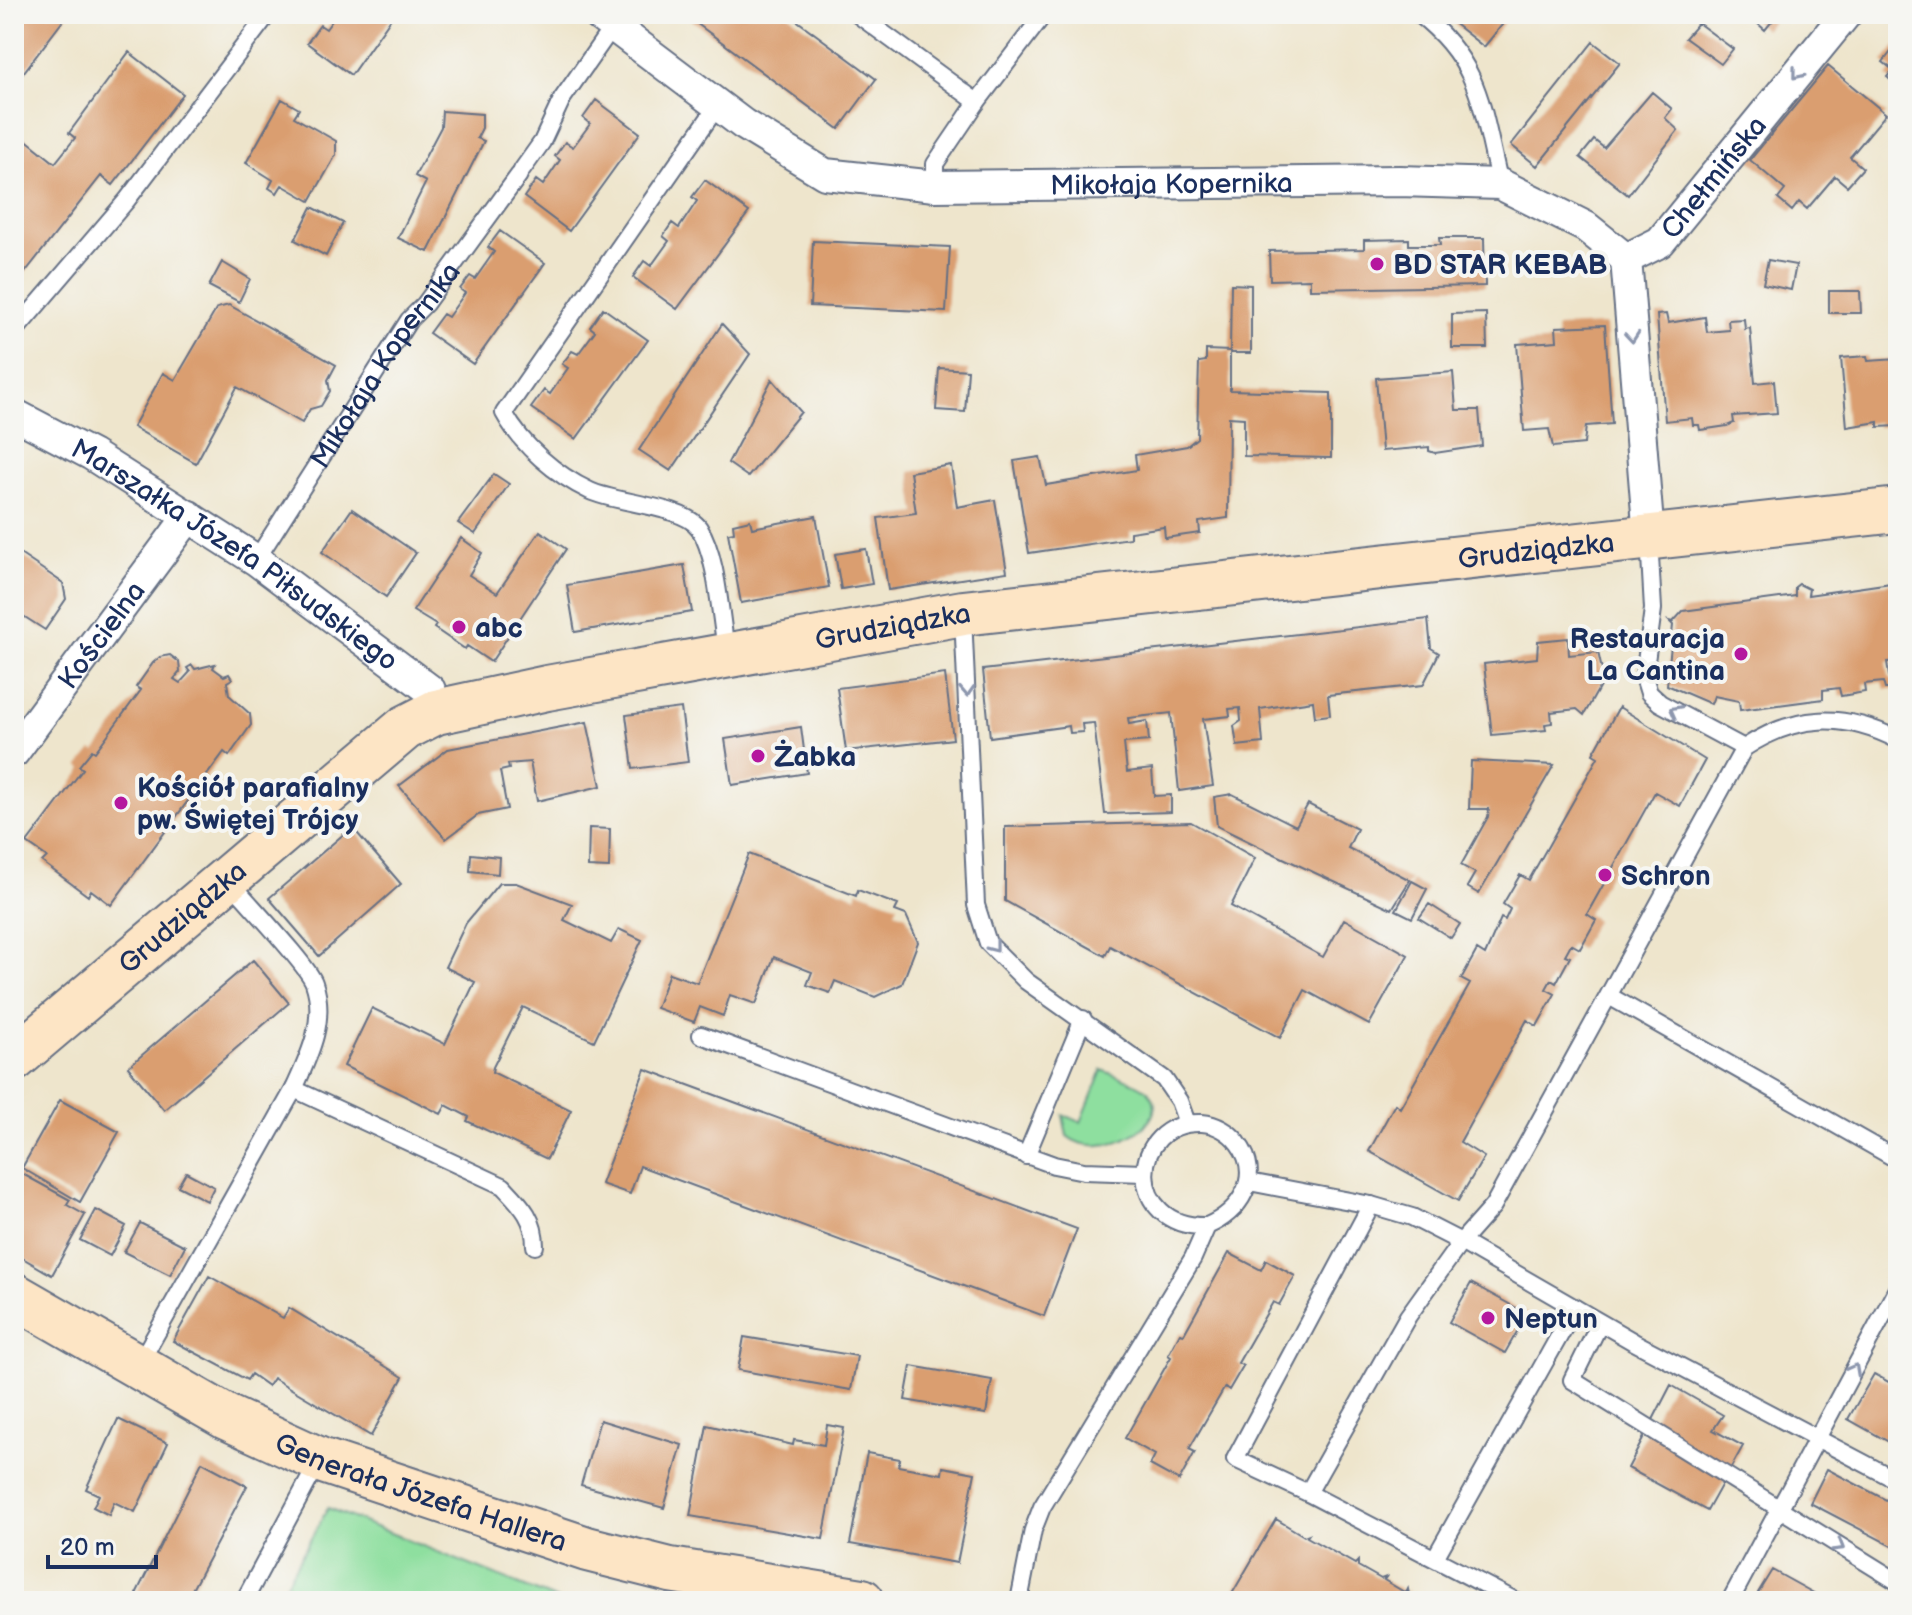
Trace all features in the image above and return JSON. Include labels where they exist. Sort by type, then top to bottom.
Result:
[{"type":"street","name":"Chełmińska","points":[[1626,259],[1660,242],[1846,14]]},
{"type":"street","name":"Mikołaja Kopernika","points":[[605,20],[718,105],[825,174],[935,186],[1385,181],[1500,184],[1586,227],[1626,259]]},
{"type":"street","points":[[1626,259],[1649,537]]},
{"type":"street","name":"Marszałka Józefa Piłsudskiego","points":[[14,414],[92,455],[256,560],[430,690],[436,712]]},
{"type":"street","name":"Grudziądzka","points":[[14,1059],[405,728],[436,712],[547,688],[963,613],[1898,510]]},
{"type":"street","name":"Kościelna","points":[[14,752],[189,516]]},
{"type":"street","name":"Generała Józefa Hallera","points":[[14,1295],[226,1417],[320,1460],[587,1549],[670,1570],[862,1601]]},
{"type":"lane","points":[[14,332],[127,200],[268,14]]},
{"type":"lane","points":[[857,14],[977,102]]},
{"type":"lane","points":[[935,186],[935,164],[977,102],[1044,14]]},
{"type":"lane","points":[[1419,14],[1442,32],[1467,64],[1477,88],[1500,184]]},
{"type":"lane","name":"Mikołaja Kopernika","points":[[256,560],[409,320],[425,304],[542,142],[605,20]]},
{"type":"lane","points":[[718,105],[504,413],[513,429],[539,457],[590,492],[681,516],[698,526],[708,549],[727,656]]},
{"type":"lane","points":[[1649,537],[1653,609],[1644,677],[1649,693],[1744,748]]},
{"type":"lane","points":[[963,613],[976,905],[988,943],[1026,981],[1164,1079],[1179,1101],[1187,1123]]},
{"type":"lane","points":[[1308,1493],[1408,1316],[1461,1242],[1493,1206],[1744,748],[1774,729],[1819,722],[1864,725],[1898,740]]},
{"type":"lane","points":[[137,1367],[294,1089],[314,1047],[319,1011],[314,981],[227,879]]},
{"type":"lane","points":[[1609,996],[1898,1160]]},
{"type":"lane","points":[[1026,1156],[1083,1019]]},
{"type":"lane","points":[[701,1035],[1026,1156],[1084,1171],[1144,1173]]},
{"type":"lane","points":[[294,1089],[503,1186],[527,1212],[535,1228],[535,1246]]},
{"type":"lane","points":[[1187,1123],[1207,1123],[1232,1138],[1247,1162],[1249,1182],[1241,1202],[1227,1218],[1207,1226],[1188,1227],[1170,1220],[1156,1208],[1147,1191],[1144,1173],[1148,1156],[1157,1141],[1170,1129],[1187,1123]]},
{"type":"lane","points":[[1249,1182],[1371,1205],[1412,1217],[1600,1323],[1898,1481]]},
{"type":"lane","points":[[1371,1205],[1235,1459],[1308,1493],[1516,1601]]},
{"type":"lane","points":[[1019,1601],[1033,1530],[1042,1507],[1193,1258],[1207,1226]]},
{"type":"lane","points":[[1730,1601],[1898,1287]]},
{"type":"lane","points":[[1435,1558],[1575,1308]]},
{"type":"lane","points":[[1600,1323],[1572,1380],[1898,1582]]},
{"type":"lane","points":[[244,1601],[320,1460]]},
{"type":"green space","points":[[1102,1070],[1148,1091],[1154,1103],[1153,1115],[1131,1136],[1098,1145],[1081,1143],[1067,1136],[1063,1115],[1081,1122]]},
{"type":"green space","points":[[328,1508],[560,1601],[276,1601]]},
{"type":"building","points":[[14,14],[68,14],[14,85]]},
{"type":"building","points":[[337,14],[394,14],[351,75],[307,43],[320,25],[326,29]]},
{"type":"building","points":[[684,14],[788,14],[876,79],[839,129]]},
{"type":"building","points":[[1442,14],[1511,14],[1484,47]]},
{"type":"building","points":[[1747,14],[1778,14],[1765,30]]},
{"type":"building","points":[[1698,23],[1733,49],[1721,64],[1685,38]]},
{"type":"building","points":[[1593,42],[1620,63],[1537,166],[1511,145]]},
{"type":"building","points":[[1898,43],[1898,87],[1887,77],[1893,70],[1883,62]]},
{"type":"building","points":[[129,52],[183,94],[113,185],[101,176],[16,284],[14,130],[55,163],[75,138],[69,133]]},
{"type":"building","points":[[1828,66],[1886,114],[1850,157],[1863,168],[1847,186],[1835,176],[1807,209],[1799,202],[1792,211],[1778,199],[1785,190],[1750,160]]},
{"type":"building","points":[[1652,92],[1672,109],[1665,118],[1678,130],[1628,195],[1580,157],[1594,140],[1604,148]]},
{"type":"building","points":[[282,99],[299,109],[294,117],[336,141],[336,155],[310,201],[282,185],[277,193],[269,188],[273,180],[246,163]]},
{"type":"building","points":[[596,100],[640,133],[569,231],[524,197],[536,180],[543,185],[560,160],[555,156],[565,142],[573,147],[590,124],[583,118]]},
{"type":"building","points":[[442,111],[482,114],[482,128],[477,138],[484,141],[428,252],[398,238],[426,182],[415,176],[441,127]]},
{"type":"building","points":[[705,180],[749,212],[677,309],[633,277],[644,261],[651,266],[669,241],[663,236],[672,223],[679,228],[697,201],[692,197]]},
{"type":"building","points":[[312,207],[343,223],[326,256],[295,240]]},
{"type":"building","points":[[500,231],[545,263],[473,364],[429,333],[443,314],[448,317],[465,293],[460,289],[470,276],[475,279],[494,252],[488,247]]},
{"type":"building","points":[[1439,238],[1484,238],[1485,286],[1310,289],[1310,279],[1270,280],[1269,251],[1364,249],[1364,240],[1409,239],[1409,245],[1440,245]]},
{"type":"building","points":[[813,241],[950,247],[946,312],[810,306]]},
{"type":"building","points":[[1768,260],[1796,265],[1791,290],[1763,284]]},
{"type":"building","points":[[222,262],[250,279],[239,302],[209,286]]},
{"type":"building","points":[[1231,284],[1251,285],[1251,353],[1230,353]]},
{"type":"building","points":[[1829,291],[1860,291],[1861,313],[1829,313]]},
{"type":"building","points":[[229,305],[336,365],[328,380],[330,391],[321,406],[310,409],[302,423],[237,387],[196,463],[133,427],[163,373],[175,380],[217,308]]},
{"type":"building","points":[[603,308],[648,340],[576,439],[531,408],[544,390],[550,394],[568,368],[562,364],[572,351],[578,354],[595,331],[590,327]]},
{"type":"building","points":[[1486,313],[1487,348],[1452,348],[1452,314]]},
{"type":"building","points":[[1666,314],[1668,323],[1705,317],[1707,332],[1729,330],[1728,320],[1744,319],[1745,329],[1750,328],[1755,383],[1774,381],[1777,413],[1733,416],[1734,423],[1727,426],[1700,430],[1699,425],[1693,425],[1692,418],[1665,421],[1657,315]]},
{"type":"building","points":[[722,324],[750,354],[671,471],[639,450]]},
{"type":"building","points":[[1605,325],[1612,424],[1586,426],[1584,444],[1553,447],[1549,429],[1524,431],[1517,344],[1557,341],[1556,327]]},
{"type":"building","points":[[1206,350],[1230,351],[1230,390],[1331,393],[1331,458],[1244,456],[1244,418],[1229,417],[1228,518],[1199,522],[1200,533],[1165,538],[1164,527],[1130,532],[1130,538],[1029,553],[1014,461],[1040,457],[1046,485],[1137,470],[1135,455],[1187,446],[1197,438],[1199,362],[1206,361]]},
{"type":"building","points":[[1867,356],[1868,361],[1898,359],[1898,426],[1878,427],[1878,422],[1847,427],[1841,358]]},
{"type":"building","points":[[939,368],[968,370],[965,412],[936,410]]},
{"type":"building","points":[[1453,372],[1456,410],[1479,410],[1482,446],[1435,453],[1429,451],[1429,447],[1382,451],[1376,378]]},
{"type":"building","points":[[772,379],[801,412],[748,477],[728,463]]},
{"type":"building","points":[[951,465],[957,507],[995,500],[1007,572],[888,590],[878,518],[916,513],[910,472]]},
{"type":"building","points":[[494,474],[509,484],[475,534],[458,523]]},
{"type":"building","points":[[352,509],[416,553],[386,597],[322,552]]},
{"type":"building","points":[[816,516],[829,587],[741,603],[728,533],[734,532],[733,524],[750,520],[752,528]]},
{"type":"building","points":[[540,531],[566,549],[491,662],[467,646],[465,649],[413,611],[461,538],[482,553],[469,575],[497,593]]},
{"type":"building","points":[[866,549],[872,584],[841,589],[835,554]]},
{"type":"building","points":[[14,550],[63,583],[66,599],[45,630],[14,610]]},
{"type":"building","points":[[684,565],[692,612],[575,632],[567,585]]},
{"type":"building","points":[[1898,582],[1898,661],[1887,662],[1889,676],[1896,683],[1894,689],[1885,689],[1883,682],[1864,684],[1865,692],[1841,696],[1839,688],[1823,690],[1823,699],[1740,710],[1739,701],[1714,696],[1711,704],[1667,685],[1673,625],[1669,621],[1673,622],[1683,611],[1795,596],[1795,587],[1799,584],[1809,589],[1808,595]]},
{"type":"building","points":[[1428,619],[1431,648],[1439,653],[1423,685],[1328,695],[1330,715],[1315,717],[1313,701],[1260,709],[1263,743],[1237,746],[1234,726],[1241,721],[1240,708],[1229,709],[1230,716],[1203,719],[1213,786],[1179,791],[1171,713],[1128,718],[1129,724],[1147,721],[1149,741],[1124,743],[1127,772],[1152,769],[1154,796],[1171,795],[1171,812],[1105,814],[1094,723],[1082,724],[1083,732],[1070,733],[1069,726],[990,737],[983,670]]},
{"type":"building","points":[[1568,638],[1569,655],[1598,652],[1604,679],[1584,715],[1577,709],[1551,712],[1552,723],[1545,724],[1546,730],[1492,735],[1484,664],[1537,658],[1538,641]]},
{"type":"building","name":"Kościół parafialny pw. Świętej Trójcy","points":[[170,655],[179,662],[180,672],[174,679],[180,683],[190,672],[187,668],[192,665],[195,669],[215,664],[213,668],[224,676],[229,674],[232,679],[227,682],[229,695],[250,714],[251,725],[229,756],[224,752],[111,905],[91,890],[88,896],[42,862],[47,857],[27,843],[83,769],[79,766],[92,750],[95,752],[141,690],[136,687],[153,663],[160,657]]},
{"type":"building","points":[[945,674],[953,739],[846,751],[837,688]]},
{"type":"building","points":[[1619,707],[1705,760],[1680,806],[1655,792],[1587,914],[1596,920],[1580,949],[1571,944],[1565,955],[1570,957],[1556,983],[1551,980],[1546,989],[1555,994],[1537,1026],[1527,1020],[1460,1142],[1484,1157],[1458,1201],[1369,1151],[1395,1104],[1400,1108],[1470,984],[1461,979],[1477,950],[1485,955],[1501,918],[1505,920],[1510,909],[1503,904],[1520,875],[1529,880],[1598,757],[1593,754]]},
{"type":"building","points":[[681,708],[688,762],[633,769],[626,715]]},
{"type":"building","points":[[587,722],[601,786],[537,801],[530,762],[508,764],[509,769],[500,771],[507,809],[478,815],[446,839],[399,786],[448,749]]},
{"type":"building","points":[[801,727],[807,773],[732,785],[725,739]]},
{"type":"building","points":[[1471,761],[1554,765],[1479,894],[1467,887],[1475,873],[1461,865],[1488,817],[1489,809],[1469,809]]},
{"type":"building","points":[[1232,794],[1296,826],[1308,804],[1357,829],[1348,848],[1410,880],[1392,909],[1264,849],[1217,826],[1214,797]]},
{"type":"building","points":[[1191,822],[1255,858],[1231,906],[1323,957],[1344,919],[1408,955],[1369,1025],[1305,990],[1280,1038],[1110,946],[1105,956],[1005,901],[1005,827]]},
{"type":"building","points":[[352,827],[401,884],[319,956],[269,898]]},
{"type":"building","points":[[589,828],[610,829],[609,868],[588,867]]},
{"type":"building","points":[[471,854],[499,857],[498,874],[470,871]]},
{"type":"building","points":[[749,854],[856,896],[858,890],[898,905],[895,911],[906,915],[918,942],[902,984],[875,997],[835,981],[830,993],[807,985],[812,972],[774,957],[756,1004],[730,995],[723,1016],[700,1007],[694,1022],[656,1008],[669,973],[697,983]]},
{"type":"building","points":[[1412,881],[1427,889],[1412,918],[1396,910]]},
{"type":"building","points":[[499,883],[516,883],[572,904],[564,920],[611,943],[619,929],[642,940],[594,1041],[523,1007],[493,1067],[492,1072],[571,1110],[547,1159],[467,1121],[469,1117],[446,1105],[441,1114],[344,1066],[372,1008],[445,1044],[475,982],[445,967],[466,923]]},
{"type":"building","points":[[1429,904],[1460,924],[1451,938],[1419,918]]},
{"type":"building","points":[[253,960],[289,1003],[164,1110],[128,1067]]},
{"type":"building","points":[[645,1069],[1077,1229],[1044,1316],[640,1166],[630,1194],[601,1184]]},
{"type":"building","points":[[60,1100],[119,1132],[80,1202],[22,1168]]},
{"type":"building","points":[[19,1172],[70,1200],[67,1205],[85,1215],[52,1275],[14,1253],[14,1182]]},
{"type":"building","points":[[186,1172],[214,1187],[207,1201],[178,1186]]},
{"type":"building","points":[[96,1210],[126,1226],[110,1256],[80,1240]]},
{"type":"building","points":[[140,1223],[185,1246],[170,1275],[124,1252]]},
{"type":"building","points":[[1229,1253],[1261,1270],[1266,1260],[1295,1276],[1279,1305],[1273,1302],[1238,1363],[1243,1366],[1229,1390],[1225,1387],[1189,1449],[1195,1452],[1179,1481],[1150,1465],[1155,1455],[1125,1438],[1171,1357],[1168,1355],[1180,1333],[1184,1334]]},
{"type":"building","points":[[209,1276],[283,1318],[289,1308],[403,1377],[371,1436],[273,1378],[268,1386],[251,1374],[247,1380],[173,1341]]},
{"type":"building","name":"Neptun","points":[[1471,1283],[1527,1314],[1505,1353],[1449,1322]]},
{"type":"building","points":[[744,1337],[857,1356],[851,1390],[738,1370]]},
{"type":"building","points":[[911,1366],[992,1380],[986,1414],[905,1400]]},
{"type":"building","points":[[1874,1374],[1898,1387],[1898,1447],[1848,1419]]},
{"type":"building","points":[[1671,1385],[1723,1415],[1713,1430],[1743,1446],[1707,1511],[1628,1468]]},
{"type":"building","points":[[118,1419],[168,1443],[135,1512],[114,1502],[109,1515],[93,1507],[99,1495],[86,1489]]},
{"type":"building","points":[[600,1420],[682,1445],[664,1508],[581,1485]]},
{"type":"building","points":[[707,1425],[793,1445],[794,1440],[824,1445],[827,1425],[844,1428],[823,1539],[690,1516]]},
{"type":"building","points":[[867,1453],[900,1459],[898,1466],[942,1474],[943,1467],[975,1473],[957,1563],[850,1544]]},
{"type":"building","points":[[202,1462],[247,1486],[186,1601],[149,1601],[136,1594]]},
{"type":"building","points":[[1827,1469],[1898,1506],[1896,1548],[1810,1503]]},
{"type":"building","points":[[1276,1519],[1304,1536],[1309,1534],[1307,1537],[1355,1564],[1358,1561],[1358,1566],[1381,1579],[1386,1577],[1384,1580],[1406,1593],[1408,1589],[1409,1594],[1422,1601],[1229,1599]]},
{"type":"building","points":[[1772,1570],[1828,1601],[1753,1601]]},
{"type":"place","name":"BD STAR KEBAB","points":[[1377,264]]},
{"type":"place","name":"abc","points":[[459,627]]},
{"type":"place","name":"Restauracja La Cantina","points":[[1741,654]]},
{"type":"place","name":"Żabka","points":[[758,756]]},
{"type":"place","name":"Kościół parafialny pw. Świętej Trójcy","points":[[121,803]]},
{"type":"place","name":"Schron","points":[[1605,875]]},
{"type":"place","name":"Neptun","points":[[1488,1318]]}]
